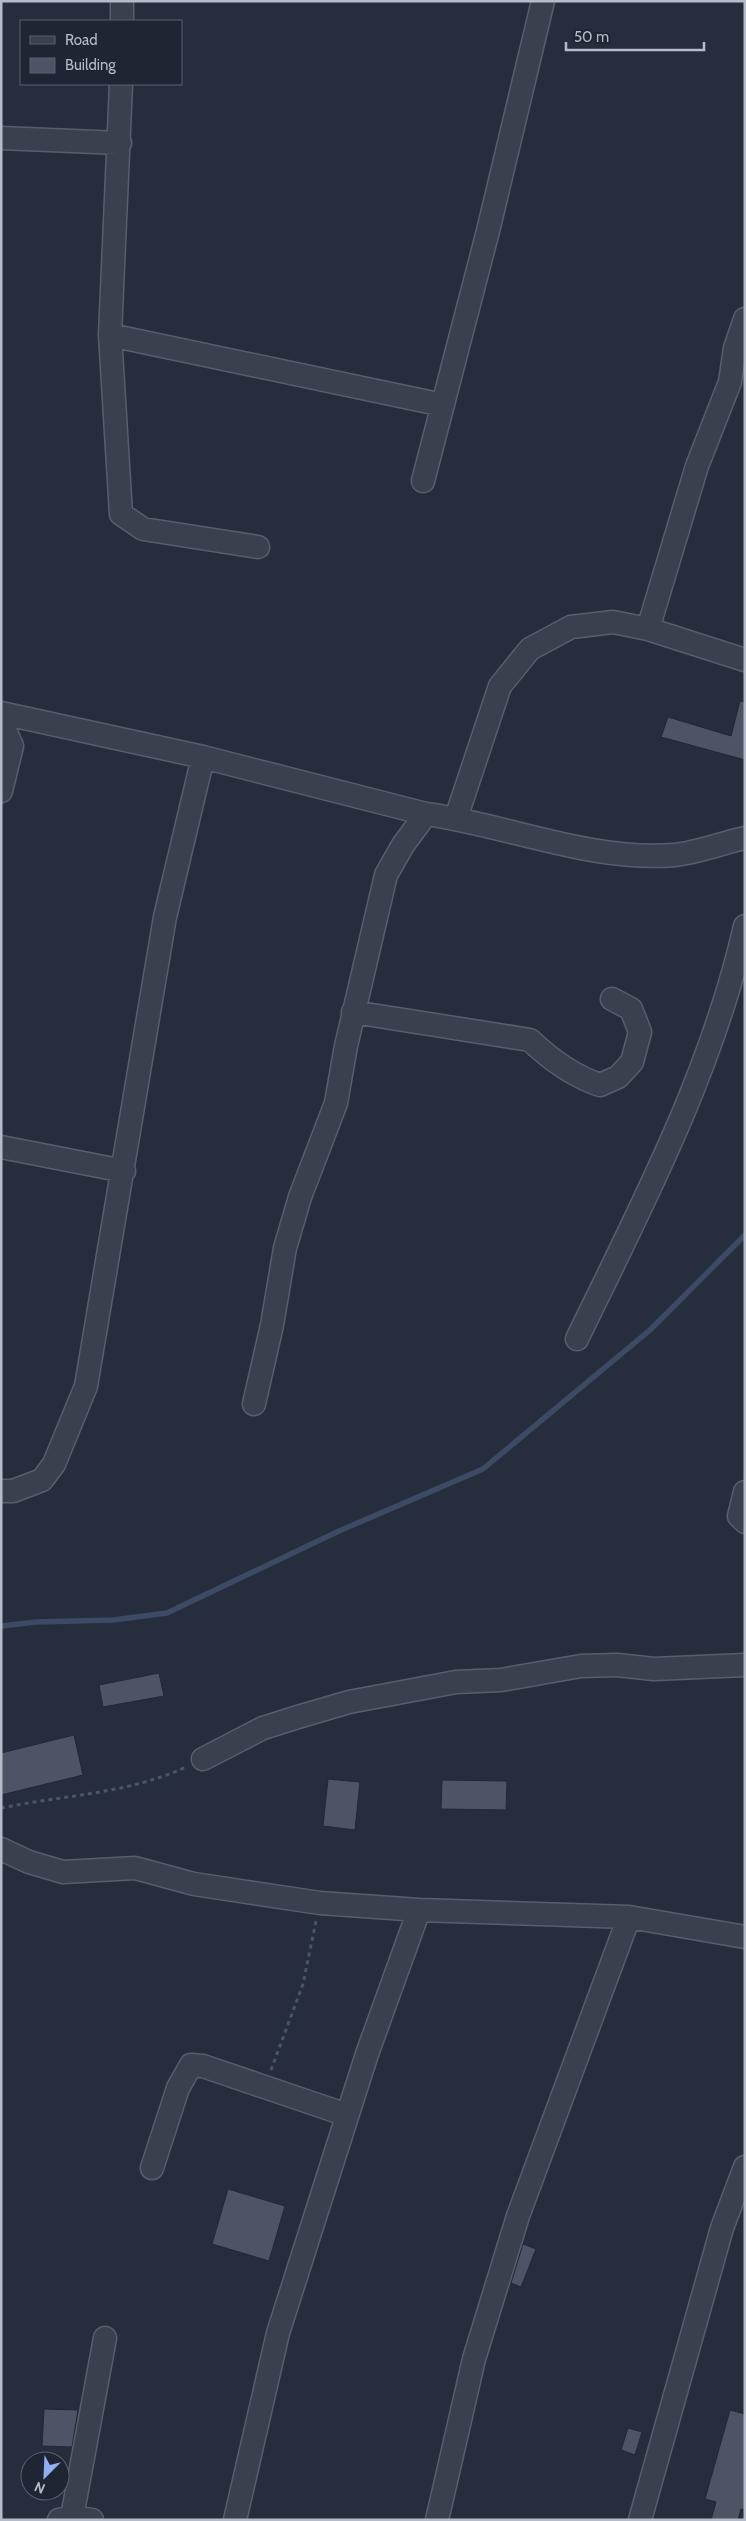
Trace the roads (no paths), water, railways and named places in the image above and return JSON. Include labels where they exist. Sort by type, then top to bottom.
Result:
[{"type":"street","points":[[122,1],[122,20]]},
{"type":"street","points":[[423,481],[543,1]]},
{"type":"street","points":[[121,85],[120,143],[110,336],[121,514],[143,530],[258,546]]},
{"type":"street","points":[[1,138],[120,143]]},
{"type":"street","points":[[648,629],[676,542],[697,466],[730,382],[736,348],[745,319]]},
{"type":"street","points":[[110,336],[443,406]]},
{"type":"street","points":[[456,818],[500,686],[530,649],[571,627],[613,622],[648,629],[745,660]]},
{"type":"street","points":[[1,713],[203,757],[426,814],[456,818],[612,854],[675,855],[745,838]]},
{"type":"street","points":[[1,721],[12,746]]},
{"type":"street","points":[[1,791],[12,746],[38,722]]},
{"type":"street","points":[[1,1491],[13,1491],[42,1480],[54,1464],[86,1386],[124,1171],[165,916],[203,757]]},
{"type":"street","points":[[254,1404],[272,1325],[285,1248],[300,1197],[336,1103],[353,1012],[386,875],[403,845],[426,814]]},
{"type":"street","points":[[577,1339],[654,1180],[709,1051],[745,926]]},
{"type":"street","points":[[353,1012],[530,1040],[543,1053],[578,1078],[600,1085],[618,1077],[632,1062],[640,1032],[631,1009],[612,999]]},
{"type":"street","points":[[1,1147],[124,1171]]},
{"type":"street","points":[[745,1492],[739,1516],[745,1522]]},
{"type":"street","points":[[203,1759],[263,1728],[298,1717],[349,1702],[456,1682],[501,1680],[581,1666],[617,1665],[654,1669],[745,1665]]},
{"type":"street","points":[[1,1849],[29,1862],[63,1872],[135,1868],[194,1884],[320,1903],[419,1910],[629,1917],[745,1937]]},
{"type":"street","points":[[234,2520],[278,2333],[347,2115],[419,1910]]},
{"type":"street","points":[[437,2520],[474,2359],[518,2216],[629,1917]]},
{"type":"street","points":[[152,2168],[178,2088],[191,2065],[203,2066],[347,2115]]},
{"type":"street","points":[[640,2520],[722,2228],[745,2167]]},
{"type":"street","points":[[74,2519],[105,2338]]},
{"type":"waterway","points":[[1,1626],[36,1622],[113,1620],[167,1613],[339,1531],[483,1469],[650,1330],[745,1235]]}]
